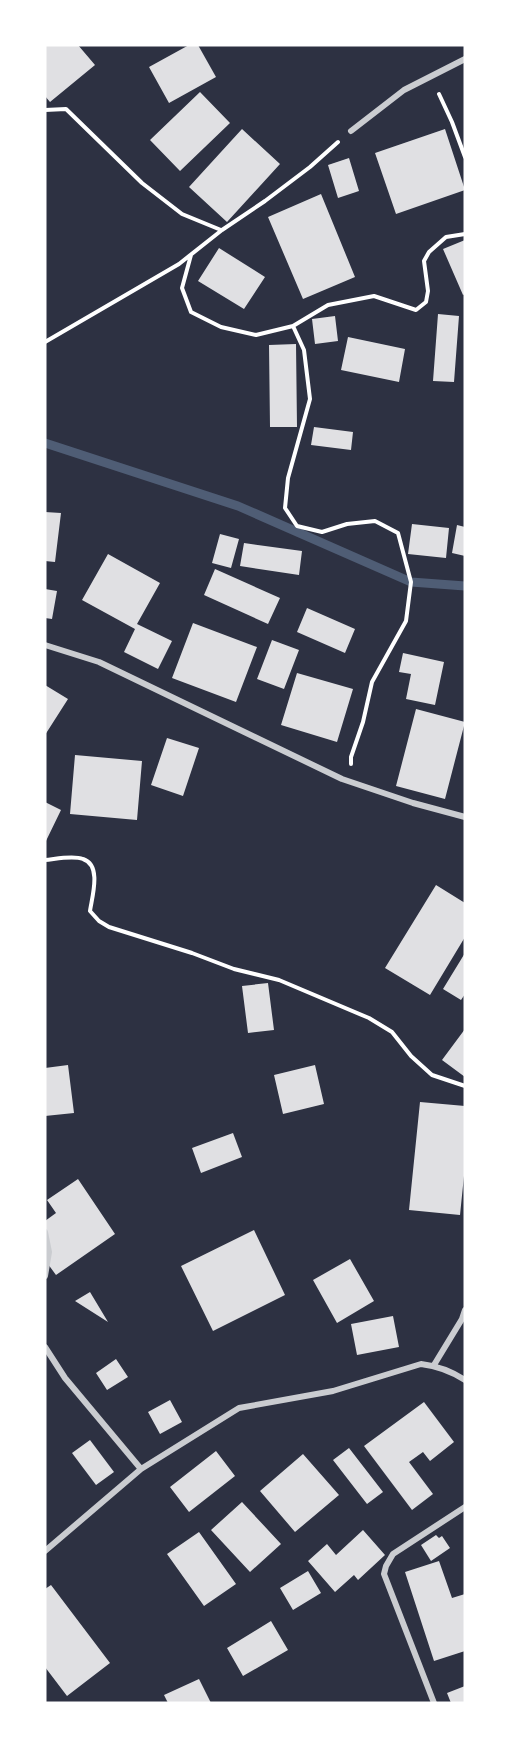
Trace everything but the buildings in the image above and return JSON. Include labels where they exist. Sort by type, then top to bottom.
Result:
[{"type":"street","points":[[351,131],[404,90],[465,60]]},
{"type":"street","points":[[45,645],[99,662],[351,782],[413,803],[465,817]]},
{"type":"street","points":[[45,1232],[49,1252],[45,1276]]},
{"type":"street","points":[[434,1365],[462,1319],[465,1310]]},
{"type":"street","points":[[45,1347],[65,1378],[141,1469]]},
{"type":"street","points":[[45,1551],[141,1469],[239,1408],[333,1391],[421,1364],[434,1365],[453,1372],[465,1380]]},
{"type":"street","points":[[434,1703],[384,1574],[393,1554],[465,1507]]},
{"type":"path","points":[[430,77],[452,122],[465,157]]},
{"type":"path","points":[[45,110],[66,108],[142,183],[182,214],[222,230]]},
{"type":"path","points":[[45,342],[179,264],[310,167],[351,131]]},
{"type":"path","points":[[191,255],[182,288],[191,312],[221,327],[256,335],[293,326],[328,305],[374,296],[416,310],[426,302],[428,291],[424,261],[429,252],[446,237],[465,234]]},
{"type":"path","points":[[293,326],[304,350],[310,399],[288,478],[285,508],[297,526],[322,532],[347,524],[375,521],[398,533],[411,582],[406,621],[372,682],[363,722],[351,758],[351,782]]},
{"type":"path","points":[[45,860],[82,858],[90,862],[94,870],[90,911],[99,921],[109,927],[234,969],[279,980],[369,1018],[392,1032],[411,1056],[432,1075],[465,1086]]},
{"type":"waterway","points":[[45,443],[238,506],[411,582],[465,586]]}]
